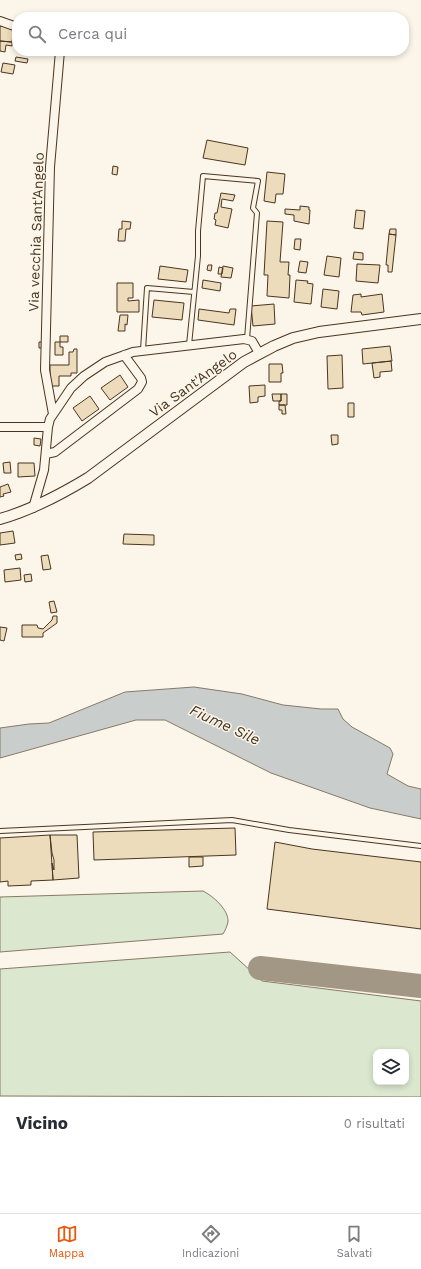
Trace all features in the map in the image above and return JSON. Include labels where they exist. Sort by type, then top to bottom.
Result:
[{"type":"street","points":[[0,21],[12,25]]},
{"type":"street","name":"Via vecchia Sant'Angelo","points":[[53,414],[46,370],[50,167],[60,56]]},
{"type":"street","name":"Via Sant'Angelo","points":[[0,519],[34,508],[88,478],[216,382],[259,353],[293,338],[319,332],[421,319]]},
{"type":"street","points":[[34,508],[37,492],[43,476],[48,427],[53,414],[72,388],[84,376],[105,362],[143,350],[247,338],[252,341],[259,353]]},
{"type":"street","points":[[46,454],[55,452],[138,389],[142,382],[141,378],[124,355]]},
{"type":"street","points":[[0,427],[48,427]]},
{"type":"lane","points":[[189,345],[198,256],[198,231],[203,176],[258,181],[253,208],[257,213],[247,338]]},
{"type":"lane","points":[[143,350],[147,288],[194,292]]},
{"type":"lane","points":[[0,831],[232,820],[289,830],[421,846]]},
{"type":"green space","points":[[203,891],[220,904],[228,917],[228,922],[223,934],[0,952],[0,897]]},
{"type":"green space","points":[[230,952],[262,981],[421,1001],[421,1097],[0,1096],[0,969]]},
{"type":"water","name":"Fiume Sile","points":[[194,687],[242,694],[283,705],[321,709],[338,709],[343,719],[352,727],[390,748],[393,754],[387,774],[408,786],[421,789],[421,819],[370,808],[271,773],[165,720],[136,720],[0,758],[0,728],[49,723],[125,692]]},
{"type":"building","points":[[0,26],[12,27],[12,42],[0,41]]},
{"type":"building","points":[[0,41],[12,42],[12,46],[6,45],[5,52],[0,51]]},
{"type":"building","points":[[16,57],[28,59],[27,63],[15,61]]},
{"type":"building","points":[[3,63],[15,65],[13,74],[1,72]]},
{"type":"building","points":[[207,140],[248,148],[245,165],[203,158]]},
{"type":"building","points":[[113,166],[118,167],[117,175],[112,174]]},
{"type":"building","points":[[267,172],[285,174],[283,194],[276,194],[275,203],[264,201]]},
{"type":"building","points":[[221,193],[235,195],[233,201],[222,199],[221,207],[232,209],[228,228],[215,225],[215,213],[217,213]]},
{"type":"building","points":[[300,206],[309,207],[309,224],[294,221],[294,215],[285,214],[285,209],[300,210]]},
{"type":"building","points":[[356,210],[365,211],[363,229],[354,228]]},
{"type":"building","points":[[122,221],[131,222],[130,229],[126,229],[125,241],[118,241],[119,229],[122,229]]},
{"type":"building","points":[[267,221],[283,222],[280,262],[289,262],[289,298],[267,296],[268,275],[264,275]]},
{"type":"building","points":[[390,229],[396,229],[396,235],[389,234]]},
{"type":"building","points":[[389,234],[396,235],[392,272],[388,272],[388,265],[386,265]]},
{"type":"building","points":[[295,239],[301,239],[300,250],[294,249]]},
{"type":"building","points":[[354,252],[363,253],[363,260],[353,259]]},
{"type":"building","points":[[327,256],[341,258],[339,277],[324,275]]},
{"type":"building","points":[[300,261],[308,262],[306,273],[298,272]]},
{"type":"building","points":[[357,264],[380,265],[378,283],[356,281]]},
{"type":"building","points":[[208,265],[212,265],[211,271],[207,270]]},
{"type":"building","points":[[160,266],[188,270],[186,282],[158,279]]},
{"type":"building","points":[[223,266],[233,268],[231,278],[221,277]]},
{"type":"building","points":[[219,267],[223,268],[222,274],[218,274]]},
{"type":"building","points":[[203,280],[221,283],[220,291],[202,288]]},
{"type":"building","points":[[296,280],[308,281],[307,283],[313,284],[311,304],[294,302]]},
{"type":"building","points":[[117,283],[133,283],[133,298],[128,298],[128,301],[139,300],[139,312],[117,312]]},
{"type":"building","points":[[323,289],[339,291],[337,309],[321,307]]},
{"type":"building","points":[[361,294],[361,297],[382,294],[384,312],[362,315],[361,312],[351,312],[353,295]]},
{"type":"building","points":[[154,300],[184,303],[182,320],[152,317]]},
{"type":"building","points":[[274,304],[275,324],[253,326],[251,306]]},
{"type":"building","points":[[199,309],[229,313],[230,309],[236,309],[234,325],[198,320]]},
{"type":"building","points":[[120,315],[128,315],[127,325],[125,324],[125,331],[118,331]]},
{"type":"building","points":[[60,336],[68,336],[68,342],[60,342]]},
{"type":"building","points":[[39,342],[44,342],[44,348],[39,348]]},
{"type":"building","points":[[55,342],[60,342],[60,347],[63,347],[63,355],[55,355]]},
{"type":"building","points":[[390,346],[392,361],[363,364],[362,349]]},
{"type":"building","points":[[74,349],[77,349],[77,373],[71,373],[71,376],[59,376],[59,386],[50,386],[50,365],[69,365],[69,352],[73,352]]},
{"type":"building","points":[[342,355],[343,388],[328,389],[327,356]]},
{"type":"building","points":[[391,361],[392,371],[380,372],[380,377],[374,378],[372,363]]},
{"type":"building","points":[[269,364],[282,364],[283,373],[281,373],[281,382],[269,382]]},
{"type":"building","points":[[120,375],[128,387],[110,400],[101,388]]},
{"type":"building","points":[[265,385],[265,396],[258,397],[258,402],[250,403],[249,386]]},
{"type":"building","points":[[272,394],[281,394],[281,401],[273,401]]},
{"type":"building","points":[[281,394],[287,394],[287,405],[279,405],[279,401],[281,401]]},
{"type":"building","points":[[90,396],[99,409],[82,421],[73,408]]},
{"type":"building","points":[[348,403],[354,403],[354,417],[348,417]]},
{"type":"building","points":[[279,405],[285,405],[286,414],[282,414],[282,410],[279,410]]},
{"type":"building","points":[[331,435],[338,435],[338,444],[332,445]]},
{"type":"building","points":[[34,438],[41,439],[40,446],[34,445]]},
{"type":"building","points":[[10,462],[11,473],[4,473],[3,463]]},
{"type":"building","points":[[18,463],[34,463],[35,476],[18,477]]},
{"type":"building","points":[[8,484],[11,492],[3,494],[4,496],[0,497],[0,487]]},
{"type":"building","points":[[13,531],[15,543],[0,545],[0,533]]},
{"type":"building","points":[[124,534],[154,535],[154,545],[123,544]]},
{"type":"building","points":[[21,554],[22,559],[16,560],[15,555]]},
{"type":"building","points":[[48,555],[51,569],[43,570],[41,556]]},
{"type":"building","points":[[20,568],[21,580],[5,582],[4,570]]},
{"type":"building","points":[[31,574],[32,581],[25,582],[24,575]]},
{"type":"building","points":[[54,601],[57,612],[51,613],[49,602]]},
{"type":"building","points":[[53,616],[57,616],[57,623],[43,633],[43,637],[22,637],[22,625],[37,625],[38,628],[43,629],[52,620]]},
{"type":"building","points":[[0,627],[7,628],[4,641],[0,640]]},
{"type":"building","points":[[235,828],[236,855],[94,860],[93,832]]},
{"type":"building","points":[[50,835],[53,880],[31,881],[31,885],[8,886],[8,881],[0,882],[0,838]]},
{"type":"building","points":[[50,835],[77,835],[79,878],[53,880],[52,863],[54,870],[54,860]]},
{"type":"building","points":[[275,842],[312,849],[421,862],[421,929],[267,909]]},
{"type":"building","points":[[189,857],[203,857],[203,866],[189,867]]},
{"type":"taxiway","points":[[260,968],[421,986]]}]
